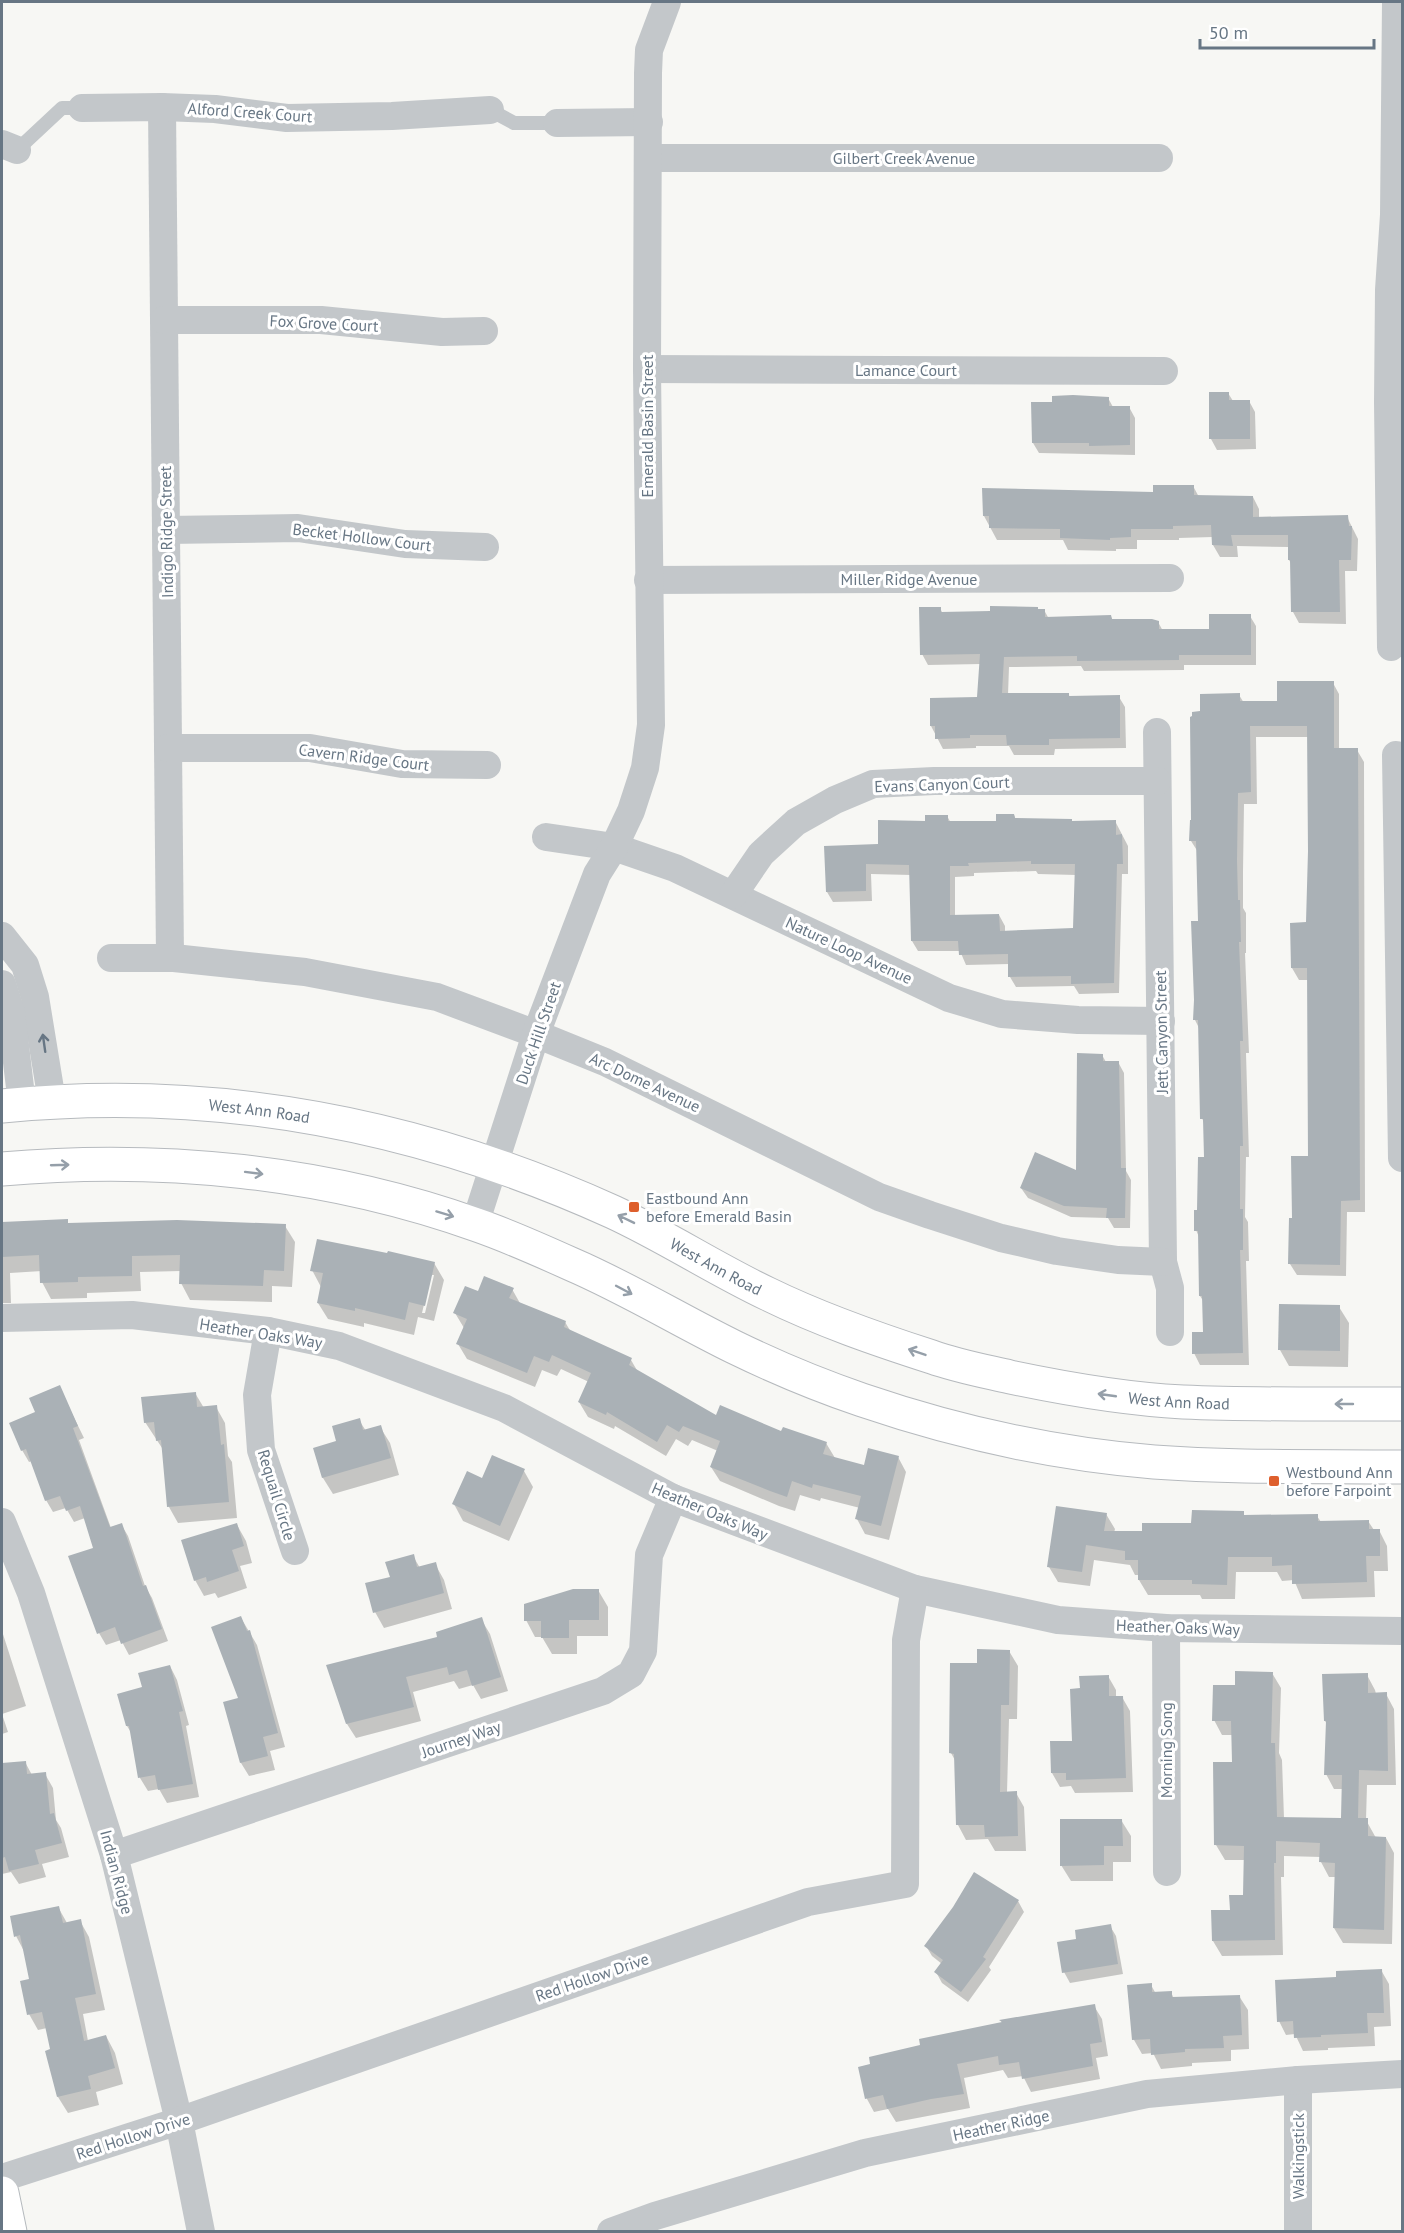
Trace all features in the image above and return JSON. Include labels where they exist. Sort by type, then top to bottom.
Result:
[{"type":"main road","name":"West Ann Road","points":[[25,1103],[186,1102],[282,1113],[366,1127],[450,1149],[538,1180],[614,1213],[681,1246],[726,1273],[805,1312],[845,1328],[936,1359],[1036,1382],[1134,1398],[1183,1402],[1402,1404]]},
{"type":"main road","points":[[2,1169],[130,1163],[178,1166],[272,1175],[368,1194],[475,1224],[574,1265],[776,1366],[864,1400],[957,1429],[1054,1449],[1155,1462],[1402,1467]]},
{"type":"main road","points":[[2,2193],[10,2232]]},
{"type":"street","name":"Emerald Basin Street","points":[[614,848],[632,811],[645,768],[651,725],[647,369],[649,50],[667,2]]},
{"type":"street","points":[[1391,647],[1388,402],[1389,290],[1397,257],[1395,215],[1396,2]]},
{"type":"street","name":"Indigo Ridge Street","points":[[162,107],[170,958]]},
{"type":"street","name":"Alford Creek Court","points":[[82,108],[214,109],[287,118],[392,116],[490,110]]},
{"type":"street","points":[[557,123],[649,122]]},
{"type":"street","name":"Gilbert Creek Avenue","points":[[649,158],[1159,158]]},
{"type":"street","name":"Fox Grove Court","points":[[164,320],[321,320],[442,332],[484,331]]},
{"type":"street","name":"Lamance Court","points":[[647,369],[1164,371]]},
{"type":"street","name":"Becket Hollow Court","points":[[166,530],[298,528],[405,544],[485,547]]},
{"type":"street","name":"Miller Ridge Avenue","points":[[648,580],[1170,578]]},
{"type":"street","name":"Jett Canyon Street","points":[[1157,732],[1163,1262],[1170,1288],[1170,1332]]},
{"type":"street","name":"Cavern Ridge Court","points":[[168,748],[310,748],[402,764],[487,765]]},
{"type":"street","points":[[1396,755],[1400,872],[1402,1158]]},
{"type":"street","name":"Evans Canyon Court","points":[[733,895],[761,854],[796,822],[835,800],[873,784],[934,781],[1157,781]]},
{"type":"street","name":"Nature Loop Avenue","points":[[546,837],[590,842],[675,868],[949,998],[1002,1014],[1078,1020],[1161,1021]]},
{"type":"street","name":"Duck Hill Street","points":[[475,1224],[536,1034],[597,874],[614,848]]},
{"type":"street","points":[[2,936],[24,965],[35,997],[41,1025],[25,1103]]},
{"type":"street","name":"Arc Dome Avenue","points":[[111,958],[170,958],[305,972],[437,997],[605,1062],[879,1197],[1001,1238],[1058,1251],[1118,1260],[1163,1262]]},
{"type":"street","points":[[2,984],[11,1012],[25,1103]]},
{"type":"street","name":"Heather Oaks Way","points":[[2,1318],[132,1315],[268,1331],[339,1346],[504,1408],[673,1498],[915,1589],[1058,1620],[1166,1628],[1402,1631]]},
{"type":"street","name":"Requail Circle","points":[[268,1331],[257,1395],[261,1450],[295,1551]]},
{"type":"street","name":"Journey Way","points":[[114,1855],[603,1691],[631,1674],[643,1651],[649,1555],[673,1498]]},
{"type":"street","name":"Indian Ridge","points":[[2,1522],[31,1593],[114,1855],[179,2121],[201,2232]]},
{"type":"street","name":"Red Hollow Drive","points":[[2,2178],[179,2121],[808,1902],[906,1884],[906,1640],[915,1589]]},
{"type":"street","name":"Morning Song","points":[[1166,1628],[1167,1872]]},
{"type":"street","name":"Heather Ridge","points":[[611,2232],[655,2216],[865,2153],[1147,2094],[1298,2080],[1402,2074]]},
{"type":"street","name":"Walkingstick","points":[[1298,2080],[1298,2232]]},
{"type":"lane","points":[[9,147],[62,108],[82,108]]},
{"type":"lane","points":[[490,110],[514,123],[557,123]]},
{"type":"building","points":[[1209,392],[1229,392],[1229,400],[1250,400],[1250,439],[1209,439]]},
{"type":"building","points":[[1052,396],[1109,397],[1109,406],[1130,406],[1130,445],[1089,446],[1089,443],[1032,443],[1031,402],[1052,402]]},
{"type":"building","points":[[1153,485],[1194,485],[1194,495],[1253,496],[1253,517],[1348,515],[1349,526],[1352,526],[1351,560],[1339,560],[1340,612],[1291,612],[1288,535],[1231,535],[1233,546],[1212,545],[1211,525],[1173,526],[1173,529],[1131,529],[1131,537],[1110,538],[1110,540],[1060,538],[1060,529],[989,528],[989,516],[983,516],[982,488],[1153,492]]},
{"type":"building","points":[[990,606],[1038,607],[1038,609],[1045,609],[1045,617],[1111,615],[1112,619],[1152,619],[1159,621],[1159,629],[1209,629],[1209,614],[1251,614],[1251,655],[1179,655],[1179,660],[1077,661],[1077,656],[1004,657],[1002,693],[1069,693],[1069,696],[1120,695],[1120,738],[1049,739],[1049,745],[1007,745],[1006,735],[970,735],[970,738],[935,739],[935,726],[930,726],[930,698],[977,697],[980,654],[920,655],[919,607],[941,607],[941,612],[990,611]]},
{"type":"building","points":[[1277,681],[1334,681],[1334,748],[1358,748],[1360,1200],[1341,1201],[1340,1265],[1288,1264],[1289,1218],[1292,1218],[1291,1156],[1308,1156],[1307,968],[1291,968],[1290,923],[1306,922],[1307,726],[1250,726],[1251,792],[1238,793],[1237,860],[1243,1041],[1240,1041],[1243,1146],[1240,1146],[1240,1209],[1243,1209],[1243,1250],[1240,1250],[1243,1353],[1192,1354],[1192,1332],[1203,1332],[1202,1296],[1199,1296],[1198,1231],[1194,1231],[1194,1210],[1197,1210],[1198,1157],[1204,1157],[1203,1119],[1200,1119],[1198,1020],[1193,1020],[1191,921],[1198,921],[1196,841],[1189,841],[1191,820],[1190,717],[1192,712],[1200,711],[1200,694],[1240,693],[1240,701],[1277,701]]},
{"type":"building","points":[[996,814],[1014,814],[1015,818],[1072,819],[1072,821],[1116,820],[1116,835],[1122,834],[1123,864],[1117,864],[1114,983],[1071,984],[1071,976],[1008,977],[1008,954],[959,955],[958,941],[911,941],[909,865],[866,864],[866,891],[826,892],[824,846],[878,844],[878,820],[925,821],[925,815],[948,815],[948,821],[996,821]],"holes":[[[1031,861],[1031,864],[1075,864],[1073,928],[1000,931],[999,914],[950,915],[950,866],[969,866],[968,863]]]},
{"type":"building","points":[[1077,1053],[1103,1054],[1103,1061],[1119,1061],[1121,1168],[1126,1168],[1125,1218],[1106,1218],[1107,1208],[1064,1206],[1020,1188],[1035,1152],[1076,1170]]},
{"type":"building","points":[[68,1219],[68,1223],[177,1220],[286,1224],[284,1271],[264,1270],[263,1286],[179,1284],[180,1255],[132,1256],[132,1276],[78,1277],[78,1282],[40,1283],[39,1255],[2,1257],[2,1222]]},
{"type":"building","points":[[317,1239],[387,1253],[388,1251],[435,1262],[425,1306],[409,1302],[405,1320],[355,1308],[355,1311],[317,1303],[323,1273],[310,1271]]},
{"type":"building","points":[[484,1276],[514,1288],[509,1298],[566,1321],[564,1327],[632,1358],[629,1365],[716,1415],[720,1405],[781,1431],[783,1427],[827,1442],[823,1454],[864,1465],[868,1448],[899,1456],[881,1526],[855,1519],[861,1496],[813,1484],[812,1488],[792,1481],[787,1497],[710,1467],[720,1441],[683,1426],[679,1432],[667,1425],[657,1442],[607,1412],[606,1415],[578,1402],[591,1373],[552,1355],[549,1362],[534,1356],[527,1373],[456,1344],[467,1319],[453,1313],[465,1286],[478,1291]]},
{"type":"building","points":[[1279,1304],[1340,1305],[1340,1351],[1278,1350]]},
{"type":"building","points":[[60,1385],[78,1426],[73,1428],[110,1527],[122,1523],[143,1586],[146,1585],[162,1629],[121,1644],[115,1627],[97,1634],[68,1556],[93,1548],[80,1506],[66,1511],[60,1496],[45,1501],[26,1449],[21,1451],[9,1423],[35,1412],[29,1398]]},
{"type":"building","points":[[196,1392],[197,1407],[217,1405],[221,1445],[224,1444],[229,1502],[167,1507],[161,1440],[156,1441],[154,1422],[144,1423],[141,1397]]},
{"type":"building","points":[[360,1418],[363,1430],[381,1425],[391,1458],[322,1478],[313,1448],[336,1441],[332,1426]]},
{"type":"building","points":[[492,1455],[525,1469],[500,1526],[452,1504],[467,1471],[482,1478]]},
{"type":"building","points":[[1056,1506],[1107,1513],[1104,1531],[1142,1531],[1142,1523],[1191,1523],[1192,1510],[1244,1511],[1244,1515],[1318,1514],[1318,1521],[1369,1520],[1369,1529],[1380,1529],[1380,1556],[1366,1556],[1367,1582],[1292,1584],[1292,1565],[1272,1566],[1272,1557],[1228,1557],[1227,1585],[1192,1584],[1192,1580],[1138,1580],[1138,1560],[1125,1560],[1125,1551],[1086,1545],[1082,1572],[1047,1567]]},
{"type":"building","points":[[237,1523],[244,1546],[232,1550],[239,1571],[207,1582],[206,1577],[194,1581],[181,1540]]},
{"type":"building","points":[[414,1554],[417,1567],[436,1562],[444,1593],[373,1613],[365,1583],[390,1577],[385,1562]]},
{"type":"building","points":[[573,1589],[599,1589],[599,1620],[569,1620],[569,1638],[541,1638],[541,1621],[524,1621],[524,1604]]},
{"type":"building","points":[[241,1616],[247,1631],[250,1630],[278,1733],[263,1737],[268,1756],[240,1763],[223,1702],[238,1698],[211,1627]]},
{"type":"building","points":[[482,1617],[501,1677],[472,1686],[467,1670],[449,1675],[447,1667],[406,1677],[414,1707],[346,1724],[326,1665],[437,1637],[436,1632]]},
{"type":"building","points":[[977,1649],[1010,1650],[1009,1705],[1001,1705],[1000,1792],[1017,1791],[1018,1836],[985,1837],[984,1825],[956,1825],[954,1754],[949,1753],[950,1663],[977,1663]]},
{"type":"building","points":[[170,1665],[183,1711],[179,1712],[193,1784],[158,1790],[155,1775],[138,1778],[129,1726],[126,1726],[117,1694],[142,1687],[138,1673]]},
{"type":"building","points":[[1235,1671],[1273,1672],[1271,1743],[1275,1743],[1277,1817],[1341,1818],[1342,1775],[1324,1775],[1326,1721],[1324,1721],[1322,1674],[1368,1673],[1368,1693],[1387,1692],[1388,1771],[1359,1770],[1358,1818],[1368,1818],[1368,1836],[1386,1837],[1384,1930],[1333,1928],[1335,1863],[1319,1862],[1320,1843],[1276,1841],[1275,1940],[1212,1941],[1211,1910],[1230,1910],[1229,1895],[1243,1895],[1244,1846],[1214,1845],[1213,1762],[1232,1762],[1231,1721],[1212,1721],[1213,1685],[1235,1685]]},
{"type":"building","points":[[1109,1675],[1109,1696],[1123,1696],[1126,1778],[1066,1780],[1066,1773],[1051,1773],[1050,1741],[1072,1741],[1070,1689],[1080,1688],[1079,1676]]},
{"type":"building","points":[[26,1761],[27,1774],[46,1772],[50,1814],[54,1813],[62,1843],[35,1850],[39,1864],[9,1871],[5,1857],[2,1858],[2,1763]]},
{"type":"building","points":[[1060,1819],[1122,1819],[1123,1846],[1104,1846],[1104,1865],[1060,1866]]},
{"type":"building","points":[[974,1872],[1019,1900],[983,1957],[986,1959],[961,1992],[934,1972],[943,1960],[924,1946],[953,1907]]},
{"type":"building","points":[[59,1906],[63,1923],[81,1919],[96,1994],[75,1998],[84,2041],[106,2035],[115,2068],[88,2076],[91,2089],[57,2097],[45,2051],[50,2049],[42,2012],[27,2015],[20,1981],[29,1979],[20,1935],[14,1937],[10,1916]]},
{"type":"building","points":[[1111,1924],[1118,1964],[1062,1973],[1057,1942],[1076,1939],[1075,1930]]},
{"type":"building","points":[[1382,1969],[1384,2013],[1367,2013],[1368,2033],[1294,2038],[1293,2021],[1277,2022],[1275,1980],[1336,1977],[1336,1971]]},
{"type":"building","points":[[1152,1983],[1152,1992],[1172,1991],[1172,1997],[1240,1995],[1242,2035],[1223,2036],[1224,2048],[1185,2049],[1185,2052],[1151,2055],[1150,2039],[1132,2040],[1127,1985]]},
{"type":"building","points":[[1095,2004],[1102,2042],[1090,2044],[1093,2066],[1022,2079],[1019,2062],[999,2065],[998,2056],[957,2064],[964,2094],[887,2109],[883,2095],[865,2099],[858,2067],[870,2064],[869,2057],[920,2045],[919,2039],[1002,2022],[999,2020]]},
{"type":"place","name":"Eastbound Ann before Emerald Basin","points":[[634,1207]]},
{"type":"place","name":"Westbound Ann before Farpoint","points":[[1274,1481]]}]
